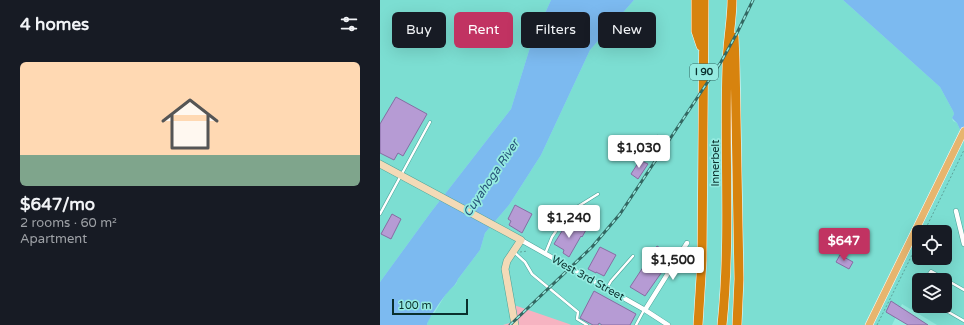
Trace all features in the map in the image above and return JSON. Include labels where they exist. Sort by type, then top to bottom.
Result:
[{"type":"highway","points":[[696,0],[696,31],[704,56]]},
{"type":"highway","name":"Innerbelt","points":[[698,325],[702,260],[704,0]]},
{"type":"highway","name":"Innerbelt","points":[[722,325],[727,256],[726,66],[732,14],[732,0]]},
{"type":"highway","points":[[732,14],[736,61],[739,279],[737,325]]},
{"type":"highway","points":[[724,297],[726,325]]},
{"type":"main road","points":[[869,325],[964,131]]},
{"type":"street","name":"West 3rd Street","points":[[380,164],[498,227],[668,325]]},
{"type":"street","points":[[956,210],[964,244]]},
{"type":"street","points":[[515,325],[505,269],[507,261],[515,253],[521,240]]},
{"type":"street","points":[[644,310],[687,243]]},
{"type":"lane","points":[[380,214],[430,122]]},
{"type":"lane","points":[[545,254],[552,237],[569,212],[598,194]]},
{"type":"lane","points":[[515,253],[524,262],[532,274],[578,312],[577,319],[587,325]]},
{"type":"lane","points":[[607,289],[633,256]]},
{"type":"lane","points":[[952,283],[964,290]]},
{"type":"lane","points":[[636,325],[644,310]]},
{"type":"lane","points":[[950,313],[964,321]]},
{"type":"path","points":[[927,225],[964,150]]},
{"type":"path","points":[[515,253],[528,251]]},
{"type":"path","points":[[877,325],[912,255]]},
{"type":"shaded area","points":[[380,0],[551,0],[546,12],[521,12],[521,48],[530,48],[511,109],[431,212],[380,282]]},
{"type":"shaded area","points":[[634,0],[843,0],[940,87],[953,111],[953,121],[957,123],[964,138],[964,325],[937,325],[917,313],[952,313],[952,273],[912,273],[912,310],[902,304],[892,325],[668,325],[663,322],[662,325],[571,325],[513,322],[503,325],[427,325],[429,318],[435,312],[447,292],[456,284],[458,279],[480,250],[485,233],[509,205],[541,155],[590,50],[598,41],[598,48],[656,48],[656,12],[623,12]]},
{"type":"shaded area","points":[[511,304],[571,325],[503,325],[513,322]]},
{"type":"water","name":"Cuyahoga River","points":[[551,0],[634,0],[623,12],[598,12],[598,41],[590,50],[541,155],[509,205],[485,233],[480,250],[439,303],[427,325],[380,325],[380,282],[431,212],[511,109],[530,48],[590,48],[590,12],[546,12]]},
{"type":"water","points":[[843,0],[964,0],[964,138],[957,123],[952,118],[954,114],[953,111],[940,87]]},
{"type":"building","points":[[396,97],[427,114],[403,156],[398,153],[394,160],[380,153],[380,124]]},
{"type":"building","points":[[657,135],[663,139],[656,148],[650,145]]},
{"type":"building","points":[[640,160],[648,164],[638,179],[631,174]]},
{"type":"building","points":[[515,205],[532,214],[522,233],[509,225],[511,221],[508,219]]},
{"type":"building","points":[[392,214],[401,219],[391,239],[381,234]]},
{"type":"building","points":[[567,223],[578,229],[580,226],[586,230],[569,257],[563,253],[564,250],[554,244]]},
{"type":"building","points":[[657,246],[673,256],[645,296],[630,287]]},
{"type":"building","points":[[600,247],[616,255],[604,276],[588,269]]},
{"type":"building","points":[[840,255],[853,262],[849,269],[836,262]]},
{"type":"building","points":[[594,291],[636,314],[630,325],[602,325],[599,323],[598,325],[593,325],[580,318]]},
{"type":"building","points":[[891,301],[928,325],[908,325],[886,312]]},
{"type":"railway","points":[[510,325],[592,247],[620,214],[721,62],[753,0]]}]
